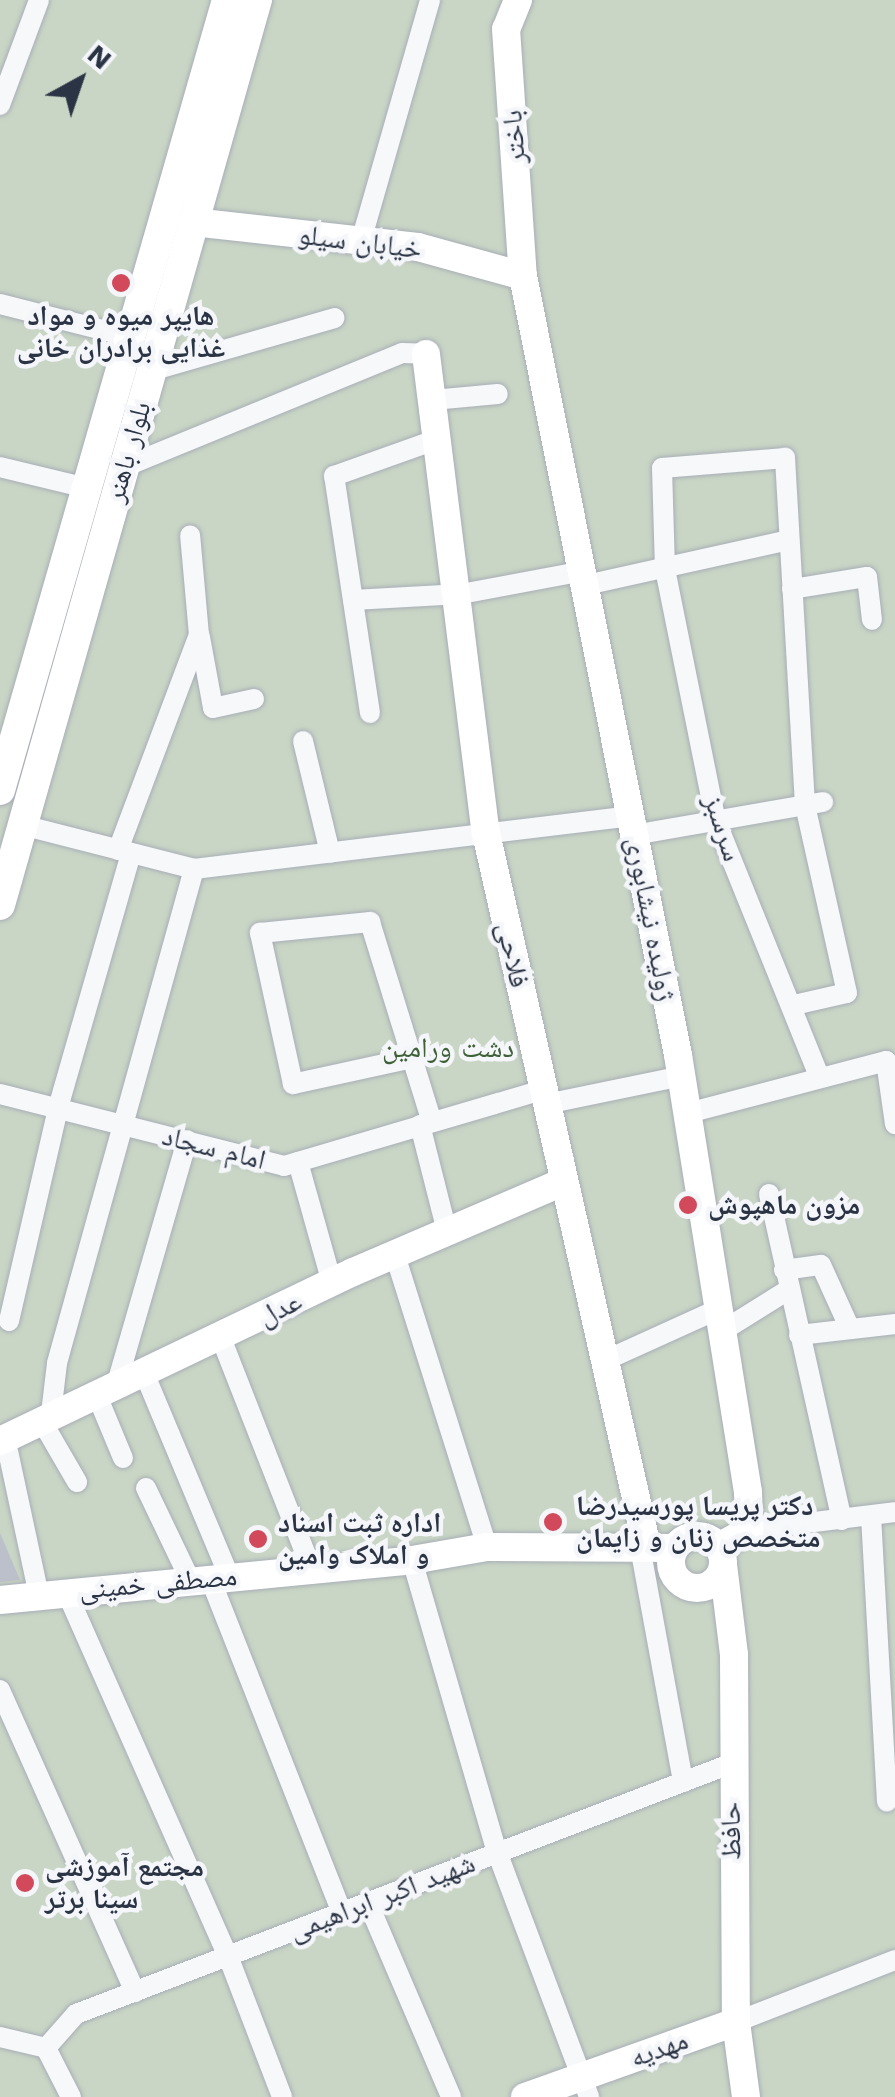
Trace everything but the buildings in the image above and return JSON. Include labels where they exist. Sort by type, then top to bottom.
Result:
[{"type":"main road","name":"بلوار باهنر","points":[[0,790],[226,0]]},
{"type":"main road","name":"بلوار باهنر","points":[[0,904],[257,0]]},
{"type":"street","points":[[0,105],[38,0]]},
{"type":"street","points":[[361,240],[430,0]]},
{"type":"street","name":"باختر","points":[[518,0],[506,29],[523,276]]},
{"type":"street","name":"خیابان سیلو","points":[[194,222],[418,247],[523,276]]},
{"type":"street","name":"ژولیده نیشابوری","points":[[523,276],[682,1076],[723,1319],[749,1530]]},
{"type":"street","points":[[0,304],[130,336]]},
{"type":"street","points":[[151,372],[335,318]]},
{"type":"street","points":[[124,467],[402,352],[426,354]]},
{"type":"street","name":"فلاحی","points":[[426,354],[461,594],[486,833],[604,1361],[654,1547],[734,1656]]},
{"type":"street","points":[[433,400],[498,394]]},
{"type":"street","points":[[370,713],[334,476],[438,439]]},
{"type":"street","name":"سرسبز","points":[[788,540],[785,458],[662,468],[666,569],[716,821],[794,1004],[819,1076]]},
{"type":"street","points":[[0,467],[86,488]]},
{"type":"street","points":[[190,535],[199,635],[213,708],[254,699]]},
{"type":"street","points":[[353,600],[461,594],[666,569],[788,540],[814,804],[847,992],[794,1004]]},
{"type":"street","points":[[792,590],[868,577],[872,620]]},
{"type":"street","points":[[9,1321],[58,1108],[125,852],[199,635]]},
{"type":"street","points":[[303,740],[330,853]]},
{"type":"street","points":[[22,825],[194,870],[486,833],[716,821],[814,804]]},
{"type":"street","points":[[77,1482],[47,1424],[57,1363],[194,870]]},
{"type":"street","points":[[412,1058],[293,1084],[260,932],[370,922],[412,1058],[447,1232]]},
{"type":"street","points":[[688,1114],[886,1061],[895,1124]]},
{"type":"street","name":"امام سجاد","points":[[0,1094],[284,1166],[426,1124],[544,1097],[682,1076]]},
{"type":"street","points":[[123,1458],[106,1394],[187,1140]]},
{"type":"street","points":[[298,1162],[332,1283]]},
{"type":"street","name":"عدل","points":[[4,1446],[332,1283],[563,1182]]},
{"type":"street","points":[[769,1194],[842,1520]]},
{"type":"street","points":[[395,1255],[486,1547]]},
{"type":"street","points":[[604,1361],[723,1319],[786,1280],[821,1265],[850,1329]]},
{"type":"street","points":[[799,1335],[895,1324]]},
{"type":"street","points":[[221,1338],[312,1570]]},
{"type":"street","points":[[145,1375],[210,1578],[342,1912]]},
{"type":"street","points":[[4,1446],[52,1593],[228,1956],[282,2097]]},
{"type":"street","points":[[146,1488],[210,1578]]},
{"type":"street","points":[[686,1587],[710,1585],[720,1556],[749,1530],[895,1512]]},
{"type":"street","points":[[871,1516],[886,1802]]},
{"type":"street","name":"مصطفی خمینی","points":[[0,1600],[412,1560],[486,1547],[654,1547],[696,1536],[720,1556]]},
{"type":"street","points":[[654,1547],[682,1782]]},
{"type":"street","name":"حافظ","points":[[720,1556],[734,1656],[730,1764],[736,2022],[746,2097]]},
{"type":"street","points":[[412,1560],[497,1852],[585,2087]]},
{"type":"street","points":[[0,1690],[135,1992]]},
{"type":"street","name":"شهید اکبر ابراهیمی","points":[[46,2048],[76,2014],[730,1764]]},
{"type":"street","points":[[368,1903],[451,2097]]},
{"type":"street","points":[[736,2022],[895,1960]]},
{"type":"street","name":"مهدیه","points":[[525,2097],[585,2087],[736,2022]]},
{"type":"street","points":[[0,2037],[46,2048],[72,2097]]},
{"type":"green space","name":"دشت ورامین","points":[[0,0],[895,0],[895,2097],[0,2097]]},
{"type":"place","name":"هایپر میوه و‌ مواد غذایی برادران خانی","points":[[121,283]]},
{"type":"place","name":"مزون ماهپوش","points":[[688,1205]]},
{"type":"place","name":"دکتر پریسا پورسیدرضا متخصص زنان و زایمان","points":[[553,1522]]},
{"type":"place","name":"اداره ثبت اسناد و املاک وامین","points":[[258,1539]]},
{"type":"place","name":"مجتمع آموزشی سینا برتر","points":[[25,1883]]}]
